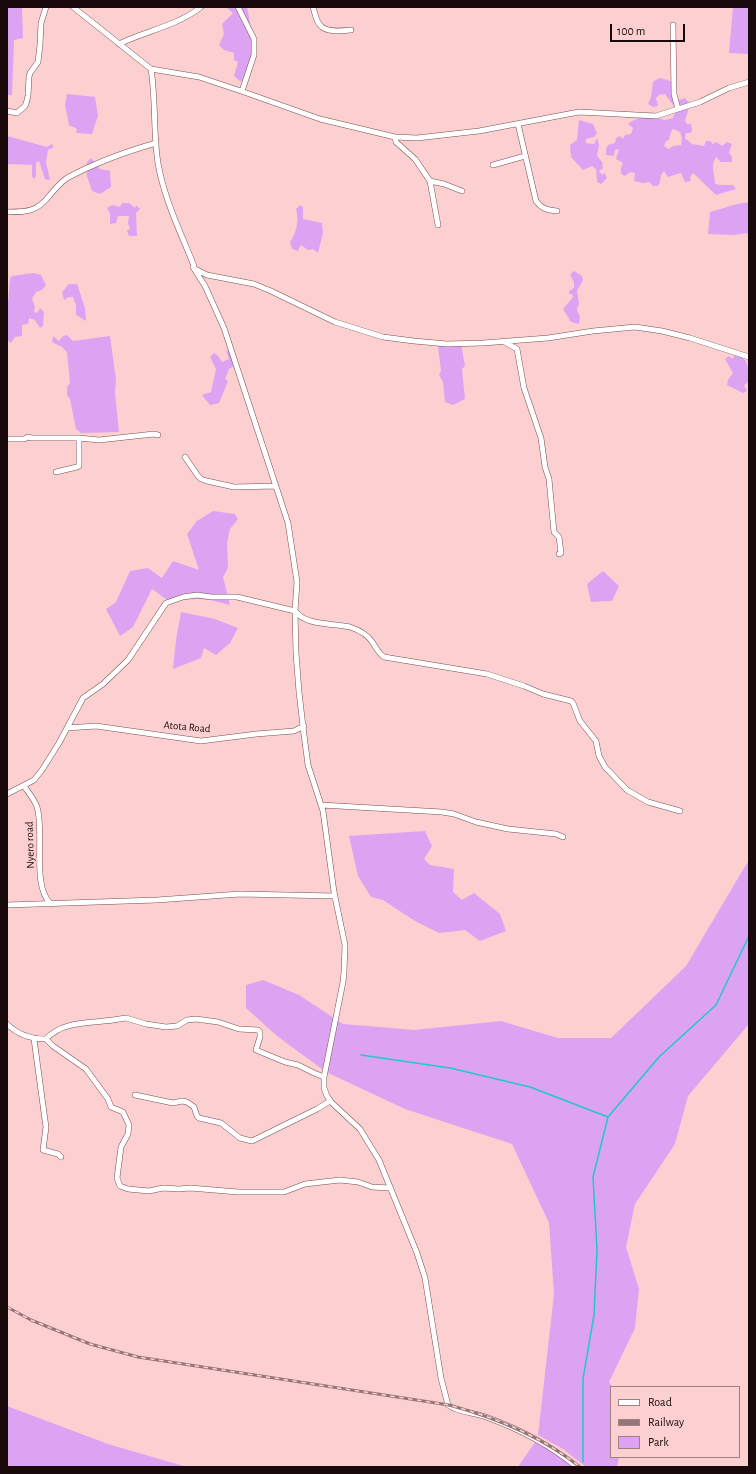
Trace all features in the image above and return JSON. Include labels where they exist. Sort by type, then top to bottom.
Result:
[{"type":"street","points":[[7,111],[17,112],[26,104],[29,77],[39,58],[41,23],[46,7]]},
{"type":"street","points":[[74,7],[151,69],[199,77],[242,91],[320,120],[395,138],[409,139],[518,124],[569,113],[593,112],[656,116],[700,102],[730,88],[749,82]]},
{"type":"street","points":[[119,44],[175,21],[201,7]]},
{"type":"street","points":[[238,7],[254,39],[254,55],[242,91]]},
{"type":"street","points":[[313,7],[317,21],[321,27],[330,30],[351,30]]},
{"type":"street","points":[[673,25],[674,94],[678,109]]},
{"type":"street","points":[[151,69],[156,143],[160,173],[176,224],[194,266],[193,267],[205,286],[224,328],[288,523],[296,573],[297,603],[295,611],[299,692],[308,765],[321,805],[344,945],[344,972],[324,1077],[324,1088],[330,1101],[360,1129],[379,1160],[417,1253],[423,1272],[441,1378],[448,1405],[456,1409],[487,1417],[522,1432],[552,1449],[577,1467]]},
{"type":"street","points":[[518,124],[536,201],[539,206],[545,209],[557,211]]},
{"type":"street","points":[[395,138],[396,142],[415,159],[430,181],[438,225]]},
{"type":"street","points":[[7,212],[25,212],[34,210],[41,206],[56,188],[66,179],[105,161],[156,143]]},
{"type":"street","points":[[493,165],[525,156]]},
{"type":"street","points":[[430,181],[444,184],[462,191]]},
{"type":"street","points":[[193,267],[206,275],[254,284],[335,322],[383,336],[447,344],[548,338],[593,331],[635,327],[662,331],[690,338],[749,357]]},
{"type":"street","points":[[503,341],[517,349],[524,388],[541,438],[545,467],[549,479],[554,532],[559,537],[561,553],[559,554]]},
{"type":"street","points":[[7,439],[24,439],[28,437],[99,440],[154,434],[158,435]]},
{"type":"street","points":[[56,472],[79,466],[79,438]]},
{"type":"street","points":[[185,457],[198,476],[207,481],[234,487],[276,486]]},
{"type":"street","points":[[7,794],[34,780],[42,770],[83,698],[103,684],[128,660],[166,603],[183,597],[197,595],[211,597],[237,596],[295,611],[301,618],[309,621],[350,627],[364,633],[384,657],[487,674],[543,694],[572,702],[580,721],[596,742],[600,758],[605,767],[627,790],[648,802],[680,811]]},
{"type":"street","name":"Atota Road","points":[[67,728],[96,726],[200,741],[256,734],[294,732],[304,726]]},
{"type":"street","name":"Nyero road","points":[[24,786],[37,805],[40,819],[42,890],[45,897],[51,904]]},
{"type":"street","points":[[321,805],[442,812],[454,814],[476,822],[508,829],[556,834],[563,837]]},
{"type":"street","points":[[7,905],[157,900],[240,894],[335,896]]},
{"type":"street","points":[[46,1039],[53,1033],[71,1025],[126,1018],[146,1024],[166,1027],[177,1026],[191,1019],[215,1021],[239,1029],[258,1030],[260,1032],[260,1036],[256,1050],[285,1062],[298,1065],[324,1077]]},
{"type":"street","points":[[7,1024],[24,1036],[46,1039],[53,1046],[86,1069],[108,1099],[112,1107],[123,1112],[129,1125],[129,1131],[121,1147],[117,1178],[118,1183],[123,1188],[149,1191],[163,1188],[190,1188],[238,1192],[284,1192],[305,1184],[340,1180],[358,1182],[372,1187],[390,1188]]},
{"type":"street","points":[[34,1038],[46,1127],[43,1149],[44,1151],[58,1154],[61,1157]]},
{"type":"street","points":[[135,1095],[173,1103],[182,1101],[190,1103],[194,1107],[199,1118],[221,1123],[236,1136],[248,1141],[258,1139],[330,1101]]},
{"type":"green space","points":[[7,7],[22,7],[23,38],[14,40],[12,95],[7,95]]},
{"type":"green space","points":[[220,7],[247,7],[250,22],[247,28],[252,39],[253,48],[250,63],[241,82],[234,76],[238,62],[234,60],[234,53],[224,50],[219,45],[224,34],[222,24],[233,13],[227,8]]},
{"type":"green space","points":[[733,7],[749,7],[749,54],[729,53]]},
{"type":"green space","points":[[659,78],[668,80],[673,83],[672,90],[677,94],[679,100],[685,98],[690,104],[685,121],[687,124],[691,124],[692,130],[691,133],[686,133],[685,138],[692,144],[704,146],[706,141],[710,141],[713,144],[716,142],[722,146],[727,142],[732,144],[729,153],[732,157],[732,162],[721,162],[716,157],[713,163],[713,170],[715,184],[733,185],[736,189],[716,195],[693,173],[690,177],[691,181],[685,182],[681,173],[668,177],[664,171],[661,175],[658,186],[653,186],[649,182],[643,183],[634,181],[635,173],[630,172],[625,176],[621,174],[623,163],[616,159],[619,149],[615,150],[614,156],[606,155],[608,145],[615,143],[616,138],[620,136],[623,139],[625,135],[631,134],[633,128],[628,124],[634,120],[646,117],[656,117],[664,120],[673,118],[676,109],[665,94],[659,95],[656,98],[658,106],[653,107],[648,104],[651,97],[653,82]],"holes":[[[673,129],[680,132],[682,138],[681,145],[673,146],[669,149],[664,146],[666,141],[669,140]]]},
{"type":"green space","points":[[67,94],[95,97],[98,116],[92,134],[76,133],[77,129],[69,125],[65,105]]},
{"type":"green space","points":[[579,120],[593,124],[597,133],[594,137],[586,139],[586,143],[594,144],[597,138],[599,145],[597,156],[602,162],[603,168],[599,171],[602,175],[605,173],[607,178],[601,184],[597,182],[596,169],[592,166],[583,170],[571,157],[570,145],[577,140]]},
{"type":"green space","points":[[7,136],[47,147],[52,144],[54,147],[48,150],[46,162],[50,180],[45,179],[39,161],[36,163],[35,179],[32,177],[32,165],[7,164]]},
{"type":"green space","points":[[91,158],[100,169],[110,171],[111,187],[100,194],[92,191],[87,176],[87,162]]},
{"type":"green space","points":[[749,202],[749,233],[732,235],[708,234],[710,212]]},
{"type":"green space","points":[[122,203],[129,203],[135,208],[136,205],[140,209],[136,213],[137,236],[129,236],[127,231],[130,228],[128,224],[129,216],[118,216],[116,223],[110,224],[110,214],[107,208],[112,205],[120,207]]},
{"type":"green space","points":[[300,205],[303,207],[303,219],[322,223],[323,233],[318,253],[313,249],[308,250],[301,245],[298,251],[292,249],[290,242],[297,226],[296,209]]},
{"type":"green space","points":[[574,271],[582,276],[583,280],[577,291],[579,303],[577,310],[580,317],[579,324],[571,322],[563,309],[573,297],[572,294],[569,294],[569,291],[574,288],[574,282],[570,275]]},
{"type":"green space","points":[[33,273],[41,275],[46,285],[42,290],[36,292],[32,299],[35,307],[34,312],[37,313],[40,308],[44,312],[43,326],[40,328],[35,320],[29,318],[28,324],[22,325],[22,336],[15,337],[11,343],[7,340],[10,278],[12,276]]},
{"type":"green space","points":[[69,284],[77,284],[85,308],[86,321],[76,315],[76,305],[73,297],[69,297],[64,300],[62,292]]},
{"type":"green space","points":[[67,335],[73,341],[110,336],[116,380],[115,393],[119,432],[81,433],[76,429],[70,399],[67,395],[67,387],[70,383],[67,352],[62,347],[52,342],[53,336],[59,341],[63,336]]},
{"type":"green space","points":[[461,344],[465,366],[462,369],[465,399],[453,405],[445,402],[443,382],[439,375],[441,371],[438,346]]},
{"type":"green space","points":[[231,350],[237,365],[229,369],[225,379],[228,381],[219,403],[210,405],[202,395],[211,392],[216,369],[210,357],[214,353],[222,362],[229,359],[226,351]]},
{"type":"green space","points":[[735,355],[740,356],[746,361],[748,369],[749,382],[744,385],[747,391],[743,393],[727,385],[728,380],[733,373],[725,359],[729,356],[732,359]]},
{"type":"green space","points":[[213,511],[235,514],[238,519],[230,529],[227,543],[228,568],[223,577],[230,605],[200,599],[187,599],[170,602],[152,589],[133,627],[120,636],[106,609],[116,602],[130,571],[148,568],[162,578],[173,561],[199,570],[187,534],[197,521]]},
{"type":"green space","points":[[603,571],[619,586],[612,601],[591,602],[587,584]]},
{"type":"green space","points":[[181,612],[215,619],[238,628],[230,643],[216,655],[204,648],[201,658],[173,669]]},
{"type":"green space","points":[[425,831],[432,846],[424,859],[430,865],[454,869],[453,892],[462,900],[474,893],[500,914],[506,931],[480,941],[465,930],[439,933],[415,921],[383,900],[371,897],[358,876],[349,836]]},
{"type":"green space","points":[[749,861],[749,1024],[688,1096],[675,1144],[635,1204],[626,1247],[639,1289],[635,1328],[609,1382],[611,1386],[610,1386],[610,1458],[619,1458],[617,1467],[586,1467],[563,1449],[538,1435],[554,1294],[549,1223],[512,1144],[405,1109],[326,1072],[277,1036],[246,1008],[246,985],[263,980],[299,995],[343,1024],[414,1030],[501,1021],[558,1038],[611,1038],[686,966]]},
{"type":"green space","points":[[7,1406],[108,1444],[187,1467],[7,1467]]},
{"type":"green space","points":[[535,1442],[559,1455],[574,1467],[518,1467]]},
{"type":"waterway","points":[[583,1462],[583,1379],[594,1315],[597,1250],[593,1177],[608,1117],[659,1057],[716,1005],[749,936]]},
{"type":"waterway","points":[[361,1055],[450,1068],[530,1087],[608,1117]]},
{"type":"railway","points":[[7,1307],[31,1320],[90,1344],[138,1357],[449,1405],[467,1410],[501,1422],[534,1437],[550,1446],[580,1467]]}]
